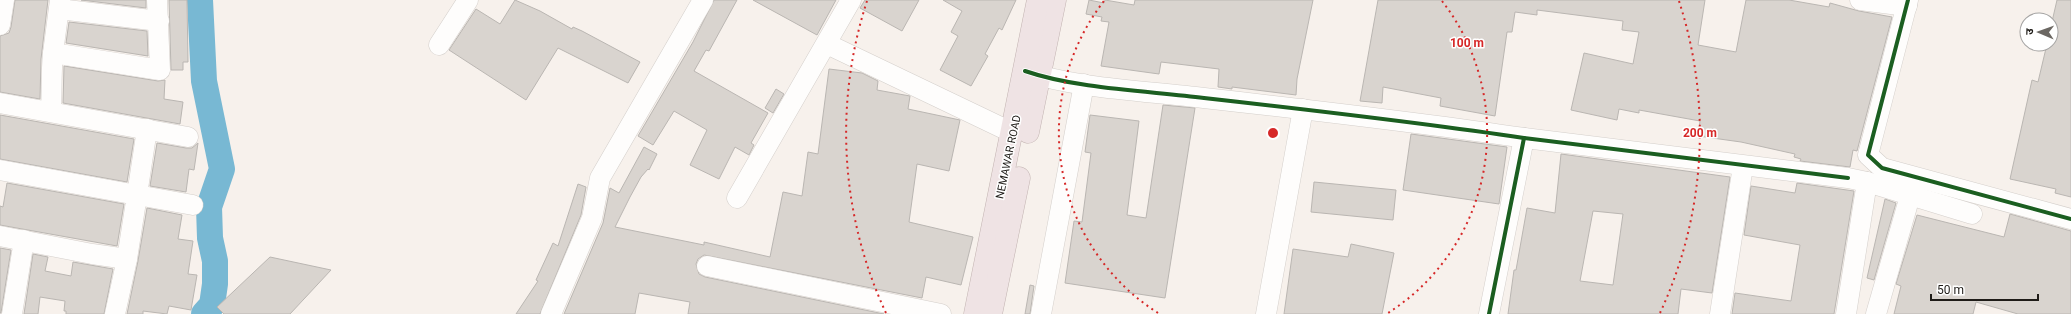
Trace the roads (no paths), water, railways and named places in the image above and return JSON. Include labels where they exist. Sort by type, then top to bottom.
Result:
[{"type":"highway","name":"NEMAWAR ROAD","points":[[991,314],[1032,73],[1038,0]]},
{"type":"highway","name":"NEMAWAR ROAD","points":[[975,314],[1013,133],[1055,0]]},
{"type":"street","points":[[0,25],[4,0]]},
{"type":"street","points":[[53,53],[160,70],[157,0]]},
{"type":"street","points":[[439,45],[468,0]]},
{"type":"street","points":[[551,314],[592,218],[600,178],[703,0]]},
{"type":"street","points":[[736,198],[827,44],[851,0]]},
{"type":"street","points":[[1860,0],[1907,3],[1868,155],[1882,168],[2071,219]]},
{"type":"street","points":[[51,111],[53,80],[51,74],[60,4],[159,21]]},
{"type":"street","points":[[827,44],[1013,133]]},
{"type":"street","points":[[1032,73],[1084,84],[1303,109],[1858,180],[1972,214]]},
{"type":"street","points":[[1041,314],[1084,84]]},
{"type":"street","points":[[0,103],[51,111],[188,137]]},
{"type":"street","points":[[1266,314],[1303,109]]},
{"type":"street","points":[[115,314],[127,259],[147,129]]},
{"type":"street","points":[[1489,314],[1524,138]]},
{"type":"street","points":[[1720,314],[1743,166]]},
{"type":"street","points":[[0,170],[193,205]]},
{"type":"street","points":[[1846,314],[1858,180]]},
{"type":"street","points":[[1876,314],[1910,196]]},
{"type":"street","points":[[0,236],[92,254],[127,259]]},
{"type":"street","points":[[12,314],[24,240]]},
{"type":"street","points":[[707,266],[940,314]]},
{"type":"waterway","points":[[200,0],[204,81],[222,169],[209,207],[210,238],[215,261],[215,284],[212,305],[204,314]]}]
